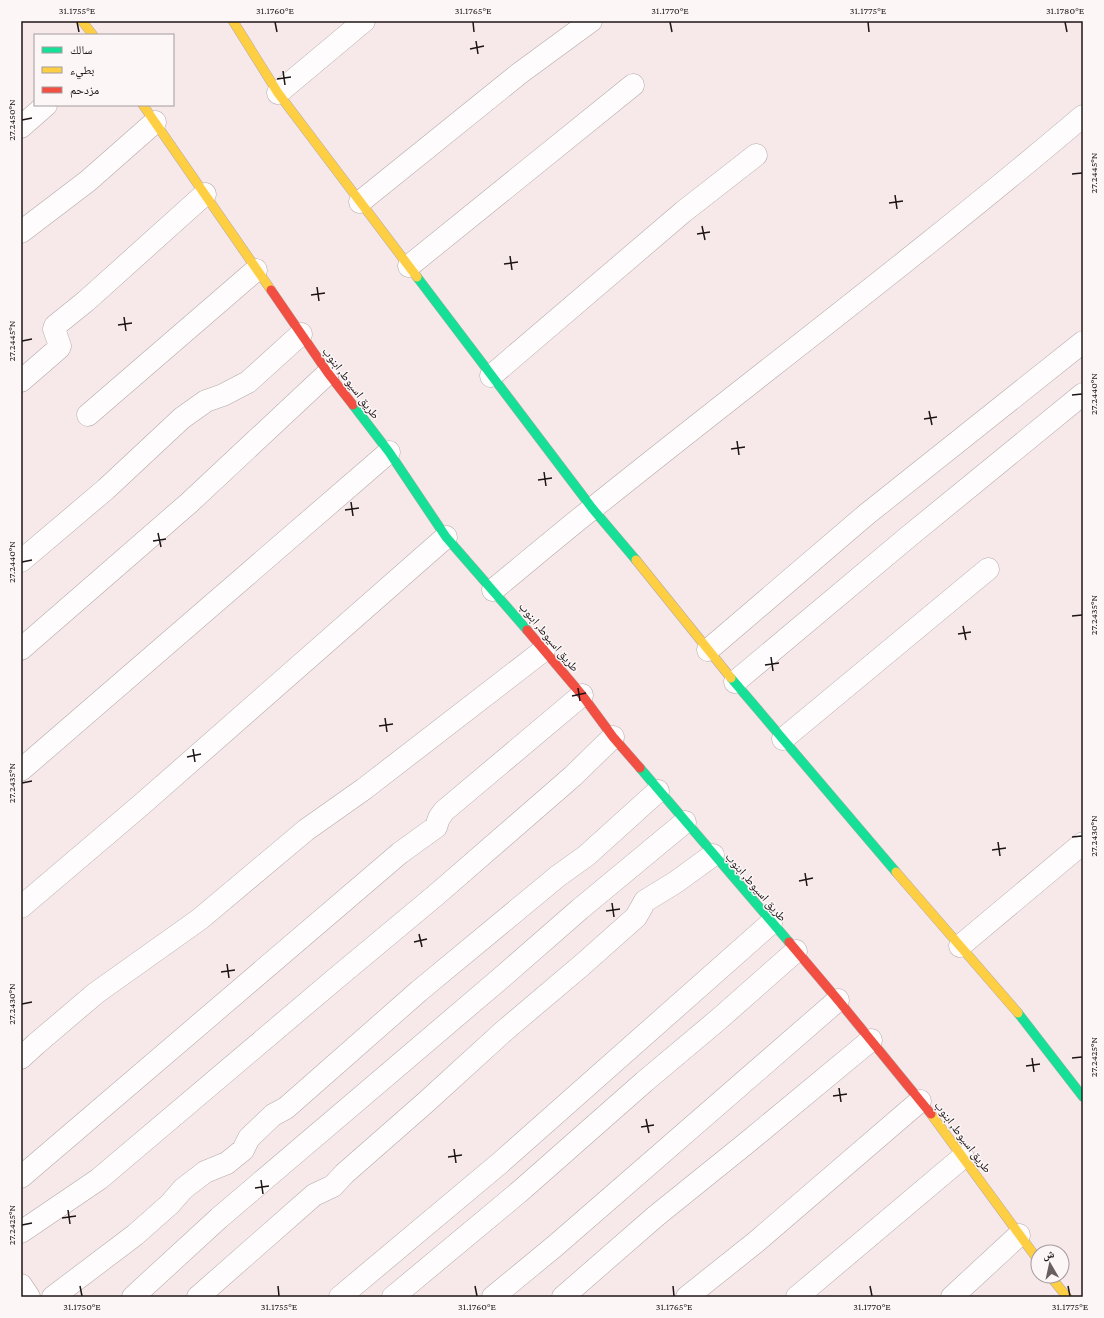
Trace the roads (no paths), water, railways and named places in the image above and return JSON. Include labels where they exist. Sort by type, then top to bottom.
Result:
[{"type":"main road","points":[[82,21],[92,34]]},
{"type":"main road","points":[[233,21],[278,93],[592,508],[783,739],[1024,1020],[1083,1097]]},
{"type":"main road","name":"طريق اسيوط, ابنوب","points":[[149,114],[206,194],[256,270],[328,373],[389,452],[446,537],[582,695],[613,737],[658,791],[838,1000],[920,1101],[963,1157],[1030,1249]]},
{"type":"main road","points":[[1056,1284],[1067,1297]]},
{"type":"street","points":[[278,93],[364,21]]},
{"type":"street","points":[[360,202],[520,73],[591,21]]},
{"type":"street","points":[[408,266],[634,85]]},
{"type":"street","points":[[21,127],[45,106]]},
{"type":"street","points":[[21,232],[88,181],[149,114]]},
{"type":"street","points":[[493,590],[592,508],[821,329],[1083,116]]},
{"type":"street","points":[[491,376],[683,212],[756,155]]},
{"type":"street","points":[[21,381],[60,346],[54,329],[55,326],[86,301],[206,194]]},
{"type":"street","points":[[88,415],[256,270]]},
{"type":"street","points":[[21,561],[106,489],[182,418],[206,401],[224,395],[248,382],[301,334]]},
{"type":"street","points":[[708,650],[867,514],[1083,342]]},
{"type":"street","points":[[21,649],[188,503],[328,373]]},
{"type":"street","points":[[735,682],[908,537],[1083,394]]},
{"type":"street","points":[[21,770],[389,452]]},
{"type":"street","points":[[21,907],[158,790],[446,537]]},
{"type":"street","points":[[783,739],[988,569]]},
{"type":"street","points":[[21,1058],[96,993],[200,919],[306,830],[364,789],[544,650]]},
{"type":"street","points":[[21,1177],[400,853],[436,827],[439,818],[444,811],[582,695]]},
{"type":"street","points":[[21,1232],[99,1179],[436,895],[573,776],[613,737]]},
{"type":"street","points":[[53,1297],[135,1235],[170,1204],[182,1189],[205,1172],[228,1164],[243,1150],[249,1138],[273,1115],[286,1108],[419,991],[558,876],[586,856],[658,791]]},
{"type":"street","points":[[133,1297],[219,1218],[580,909],[685,822]]},
{"type":"street","points":[[960,946],[1083,843]]},
{"type":"street","points":[[198,1297],[314,1195],[332,1186],[504,1031],[636,917],[646,901],[676,882],[713,854]]},
{"type":"street","points":[[340,1297],[500,1163],[772,924]]},
{"type":"street","points":[[393,1297],[518,1193],[796,951]]},
{"type":"street","points":[[493,1297],[556,1246],[838,1000]]},
{"type":"street","points":[[563,1297],[656,1216],[750,1141],[870,1040]]},
{"type":"street","points":[[688,1297],[756,1242],[920,1101]]},
{"type":"street","points":[[797,1297],[963,1157]]},
{"type":"street","points":[[952,1297],[1019,1235]]},
{"type":"street","points":[[21,1284],[29,1297]]}]
